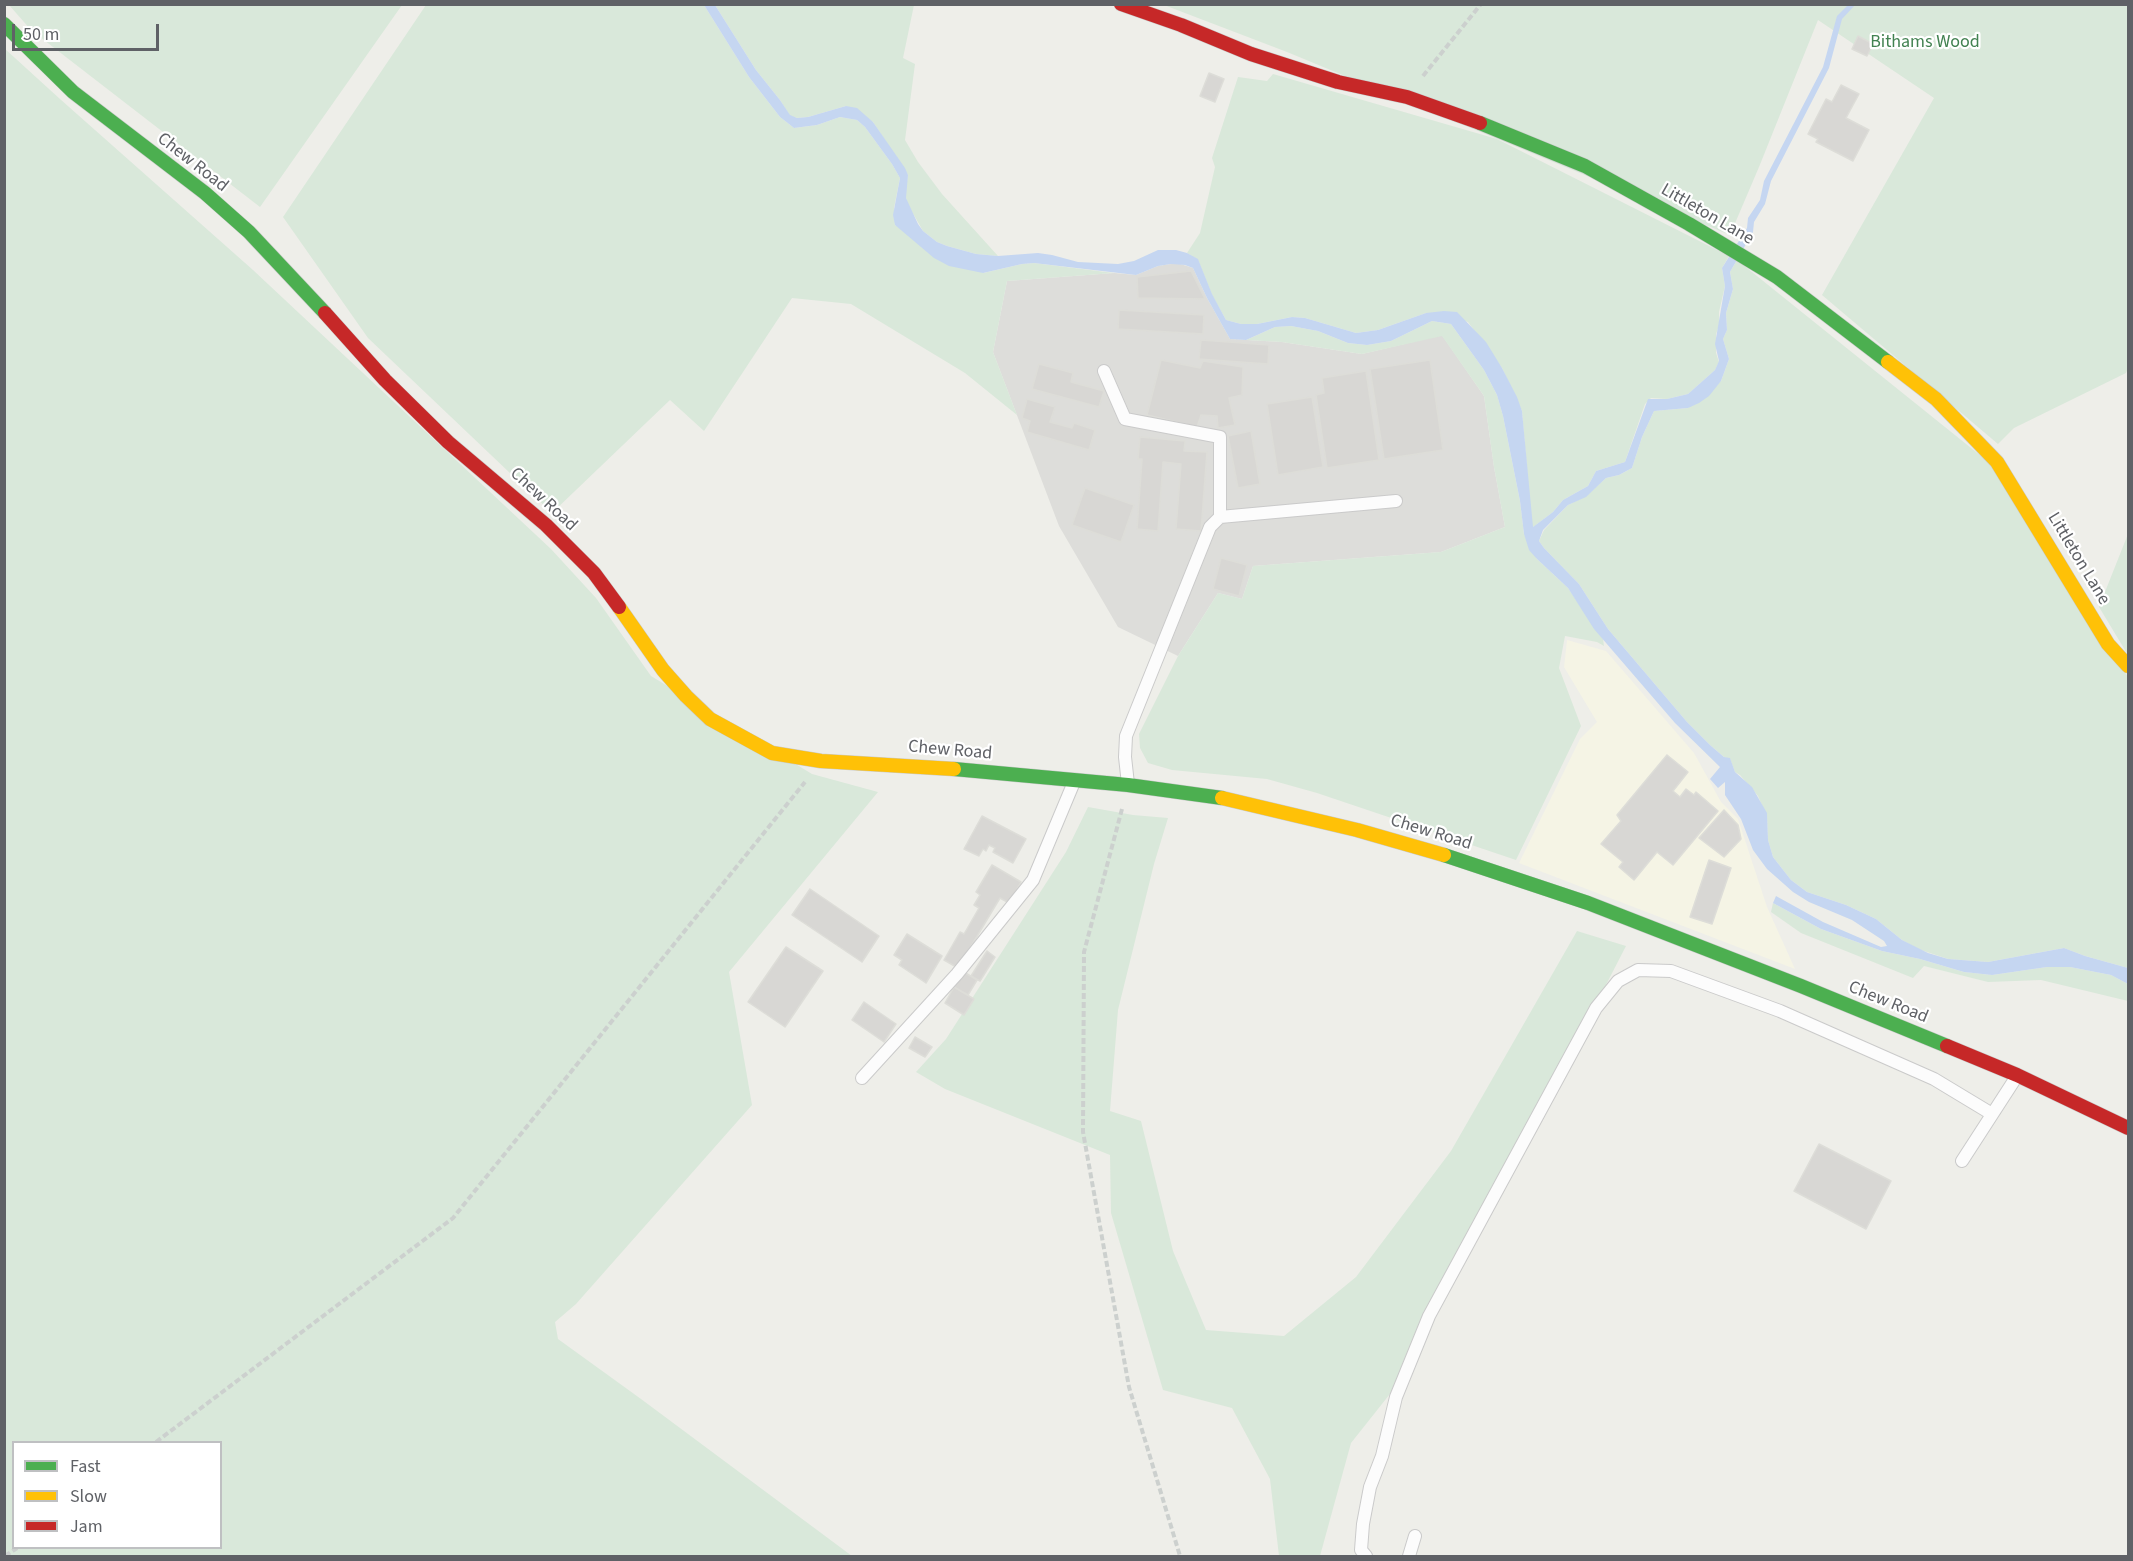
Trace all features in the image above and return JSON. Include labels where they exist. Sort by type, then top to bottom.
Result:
[{"type":"main road","name":"Littleton Lane","points":[[1121,4],[1181,25],[1251,54],[1338,82],[1407,97],[1497,129],[1585,166],[1689,224],[1777,277],[1927,392],[1996,462],[2048,543],[2108,644],[2128,666]]},
{"type":"main road","name":"Chew Road","points":[[4,24],[73,92],[205,193],[249,232],[385,380],[448,442],[546,525],[594,573],[639,631],[663,670],[710,719],[735,734],[772,753],[821,761],[915,765],[1128,785],[1229,799],[1368,833],[1520,879],[1588,903],[1780,978],[2017,1075],[2128,1128]]},
{"type":"lane","points":[[1104,371],[1125,419],[1220,437],[1220,517]]},
{"type":"lane","points":[[1128,785],[1125,757],[1126,736],[1210,527],[1220,517],[1396,501]]},
{"type":"lane","points":[[862,1078],[957,974],[1034,880],[1074,781]]},
{"type":"lane","points":[[1366,1557],[1361,1550],[1370,1487],[1383,1456],[1396,1397],[1428,1316],[1596,1008],[1618,981],[1638,970],[1671,971],[1780,1011],[1901,1064],[1934,1079],[1992,1114]]},
{"type":"lane","points":[[1962,1161],[2017,1075]]},
{"type":"lane","points":[[1409,1557],[1414,1536]]},
{"type":"path","points":[[1407,97],[1481,4]]},
{"type":"path","points":[[159,1441],[453,1218],[821,761]]},
{"type":"path","points":[[1128,785],[1084,952],[1083,1132],[1129,1387],[1180,1557]]},
{"type":"shaded area","points":[[1177,263],[1193,268],[1230,339],[1282,342],[1362,354],[1442,335],[1484,396],[1505,527],[1441,552],[1253,566],[1242,599],[1218,593],[1178,656],[1118,627],[1059,526],[993,352],[1007,281],[1114,273],[1136,275],[1158,266]]},
{"type":"shaded area","points":[[1567,640],[1606,651],[1694,753],[1721,802],[1738,819],[1767,907],[1795,969],[1519,863],[1580,739],[1597,722],[1564,667]]},
{"type":"green space","points":[[9,5],[402,5],[260,207],[31,30]]},
{"type":"green space","points":[[426,5],[704,5],[749,77],[780,117],[794,128],[817,125],[840,117],[857,120],[865,127],[900,178],[894,208],[895,225],[983,273],[1034,263],[1114,273],[1007,281],[993,352],[1017,415],[965,373],[851,304],[792,298],[704,431],[670,400],[552,513],[368,338],[283,217]]},
{"type":"green space","points":[[715,5],[914,5],[903,58],[915,64],[905,140],[942,194],[998,256],[976,254],[947,246],[937,242],[923,231],[907,203],[905,193],[908,175],[873,122],[846,106],[808,117],[790,116],[756,70]]},
{"type":"green space","name":"Bithams Wood","points":[[1164,5],[2128,5],[2128,368],[2126,373],[2014,428],[1998,444],[1822,295],[1934,98],[1818,20],[1730,235],[1287,52]]},
{"type":"green space","points":[[4,48],[253,270],[551,549],[596,598],[651,676],[812,774],[878,792],[729,972],[752,1105],[576,1304],[555,1322],[558,1339],[852,1556],[5,1556]]},
{"type":"green space","points":[[1273,74],[1497,139],[1729,256],[1722,268],[1725,286],[1716,334],[1716,353],[1719,362],[1715,370],[1688,394],[1667,399],[1651,398],[1645,404],[1625,462],[1596,471],[1588,486],[1563,500],[1553,512],[1532,528],[1522,411],[1502,368],[1468,322],[1426,313],[1378,330],[1356,333],[1305,318],[1292,317],[1257,324],[1241,324],[1226,320],[1212,295],[1198,260],[1187,253],[1200,233],[1215,167],[1212,158],[1238,77],[1267,81]]},
{"type":"green space","points":[[1737,260],[1996,468],[2128,677],[2128,968],[2064,948],[1988,962],[1948,959],[1918,949],[1902,940],[1876,919],[1846,905],[1807,892],[1791,880],[1773,857],[1768,840],[1767,817],[1758,796],[1735,772],[1730,759],[1724,757],[1710,745],[1687,722],[1608,629],[1579,584],[1539,541],[1544,530],[1568,505],[1586,496],[1606,478],[1619,475],[1632,468],[1642,437],[1654,411],[1688,408],[1721,381],[1729,359],[1723,339],[1727,330],[1726,313],[1733,289],[1730,272]]},
{"type":"green space","points":[[1432,321],[1451,324],[1484,370],[1497,395],[1503,416],[1520,501],[1524,534],[1537,559],[1568,588],[1603,639],[1604,646],[1597,642],[1565,636],[1559,668],[1581,726],[1516,860],[1317,793],[1267,779],[1172,770],[1148,763],[1140,748],[1139,734],[1178,656],[1218,593],[1242,599],[1253,566],[1441,552],[1505,527],[1484,396],[1442,336],[1362,354],[1282,342],[1246,340],[1275,327],[1291,326],[1318,331],[1348,343],[1367,345],[1391,341]]},
{"type":"green space","points":[[2128,534],[2128,655],[2099,607]]},
{"type":"green space","points":[[1088,807],[1168,818],[1154,864],[1118,1010],[1110,1111],[1141,1121],[1173,1251],[1206,1330],[1284,1336],[1356,1277],[1451,1151],[1577,931],[1626,946],[1405,1375],[1351,1443],[1320,1556],[1279,1556],[1270,1479],[1232,1408],[1163,1390],[1111,1213],[1110,1155],[945,1089],[916,1072],[946,1039],[1066,852]]},
{"type":"green space","points":[[1773,903],[1821,929],[1882,951],[1964,972],[1992,975],[2047,967],[2070,967],[2111,975],[2128,984],[2128,1001],[2041,980],[1988,982],[1924,966],[1913,978],[1801,933],[1771,912]]},
{"type":"water","points":[[704,5],[715,5],[756,70],[790,115],[797,118],[808,117],[846,106],[857,108],[873,122],[905,168],[908,175],[906,198],[918,224],[937,242],[976,254],[998,256],[1038,253],[1078,262],[1118,264],[1134,261],[1158,250],[1176,250],[1198,259],[1212,294],[1226,320],[1241,324],[1257,324],[1292,317],[1305,318],[1356,333],[1378,330],[1426,313],[1457,312],[1486,342],[1502,368],[1522,411],[1533,527],[1553,512],[1563,500],[1588,486],[1596,471],[1625,462],[1648,399],[1667,399],[1688,394],[1715,370],[1719,361],[1715,344],[1725,286],[1722,268],[1747,228],[1748,218],[1760,200],[1764,181],[1823,67],[1837,16],[1848,5],[1855,5],[1842,19],[1829,68],[1771,181],[1765,204],[1754,222],[1753,232],[1730,272],[1733,289],[1726,313],[1727,330],[1723,339],[1729,359],[1721,381],[1709,396],[1688,408],[1654,411],[1642,437],[1632,468],[1619,475],[1606,478],[1586,497],[1568,505],[1543,530],[1539,541],[1579,584],[1608,629],[1687,722],[1724,757],[1730,758],[1735,772],[1752,787],[1767,813],[1768,840],[1773,857],[1791,880],[1807,892],[1846,905],[1876,919],[1902,940],[1928,953],[1948,959],[1988,962],[2064,948],[2128,968],[2128,984],[2111,975],[2070,967],[2047,967],[1992,975],[1964,972],[1882,951],[1821,929],[1773,903],[1776,896],[1823,922],[1881,947],[1887,946],[1884,941],[1852,920],[1809,902],[1793,892],[1767,869],[1753,850],[1741,819],[1725,795],[1725,782],[1718,788],[1710,779],[1720,767],[1675,723],[1594,629],[1568,588],[1529,550],[1497,395],[1484,370],[1451,324],[1432,321],[1391,341],[1367,345],[1348,343],[1318,331],[1291,326],[1275,327],[1246,340],[1230,339],[1193,268],[1185,265],[1158,266],[1136,275],[1034,263],[983,273],[949,266],[934,258],[895,225],[893,215],[900,178],[865,127],[857,120],[840,117],[817,125],[794,128],[780,117],[749,77]]},
{"type":"building","points":[[1858,36],[1873,44],[1867,56],[1852,49]]},
{"type":"building","points":[[1209,73],[1224,79],[1215,102],[1200,96]]},
{"type":"building","points":[[1841,85],[1859,94],[1846,118],[1869,130],[1853,161],[1816,142],[1818,139],[1808,134],[1826,99],[1832,102]]},
{"type":"building","points":[[1191,271],[1205,299],[1138,298],[1137,277]]},
{"type":"building","points":[[1119,310],[1204,315],[1203,334],[1118,329]]},
{"type":"building","points":[[1201,340],[1269,345],[1268,364],[1199,359]]},
{"type":"building","points":[[1161,360],[1200,368],[1203,361],[1243,367],[1242,395],[1229,398],[1235,425],[1218,428],[1217,416],[1201,415],[1197,427],[1147,415]]},
{"type":"building","points":[[1430,360],[1443,450],[1384,459],[1370,369]]},
{"type":"building","points":[[1039,364],[1073,373],[1071,382],[1104,391],[1099,407],[1032,389]]},
{"type":"building","points":[[1366,371],[1379,460],[1327,468],[1316,395],[1324,393],[1322,378]]},
{"type":"building","points":[[1312,397],[1323,467],[1278,475],[1267,404]]},
{"type":"building","points":[[1027,399],[1055,407],[1050,422],[1072,428],[1074,423],[1095,430],[1089,450],[1027,432],[1030,421],[1022,418]]},
{"type":"building","points":[[1251,431],[1260,484],[1238,488],[1228,436]]},
{"type":"building","points":[[1140,437],[1185,441],[1184,451],[1207,452],[1201,531],[1176,529],[1181,464],[1163,462],[1158,531],[1137,529],[1142,459],[1138,459]]},
{"type":"building","points":[[1085,488],[1134,505],[1121,542],[1072,525]]},
{"type":"building","points":[[1221,558],[1247,565],[1239,596],[1213,589]]},
{"type":"building","points":[[1667,755],[1688,772],[1673,791],[1680,797],[1686,789],[1694,795],[1696,792],[1718,811],[1673,865],[1657,852],[1634,880],[1619,867],[1623,862],[1601,844],[1621,821],[1617,815]]},
{"type":"building","points":[[1724,810],[1738,825],[1741,839],[1724,857],[1699,838]]},
{"type":"building","points":[[982,816],[1026,839],[1013,863],[993,852],[995,848],[989,845],[986,851],[983,849],[979,856],[964,849]]},
{"type":"building","points":[[1709,860],[1731,868],[1712,924],[1690,917]]},
{"type":"building","points":[[992,865],[1021,882],[1009,903],[1000,898],[958,968],[944,960],[960,932],[964,934],[979,908],[974,905],[980,895],[976,892]]},
{"type":"building","points":[[810,889],[879,936],[862,962],[792,915]]},
{"type":"building","points":[[907,934],[942,956],[926,983],[899,965],[902,960],[894,955]]},
{"type":"building","points":[[786,947],[823,971],[785,1027],[748,1002]]},
{"type":"building","points":[[987,951],[995,957],[980,981],[971,976]]},
{"type":"building","points":[[964,972],[977,980],[968,995],[954,987]]},
{"type":"building","points":[[954,987],[974,999],[964,1015],[945,1003]]},
{"type":"building","points":[[864,1002],[896,1024],[884,1042],[852,1020]]},
{"type":"building","points":[[915,1037],[932,1047],[925,1057],[909,1048]]},
{"type":"building","points":[[1819,1144],[1891,1181],[1866,1229],[1794,1191]]},
{"type":"traffic: fast","points":[[4,24],[73,92],[205,193],[249,232],[325,313]]},
{"type":"traffic: fast","points":[[1480,123],[1585,166],[1689,224],[1777,277],[1888,362]]},
{"type":"traffic: fast","points":[[954,769],[1128,785],[1222,798]]},
{"type":"traffic: fast","points":[[1444,855],[1588,903],[1947,1046]]},
{"type":"traffic: slow","points":[[1888,362],[1936,399],[1997,462],[2108,644],[2128,666]]},
{"type":"traffic: slow","points":[[619,607],[663,670],[710,719],[772,753],[821,761],[954,769]]},
{"type":"traffic: slow","points":[[1222,798],[1357,830],[1444,855]]},
{"type":"traffic: jam","points":[[1121,4],[1181,25],[1251,54],[1338,82],[1407,97],[1480,123]]},
{"type":"traffic: jam","points":[[325,313],[385,380],[448,442],[546,525],[594,573],[619,607]]},
{"type":"traffic: jam","points":[[1947,1046],[2017,1075],[2128,1128]]}]
